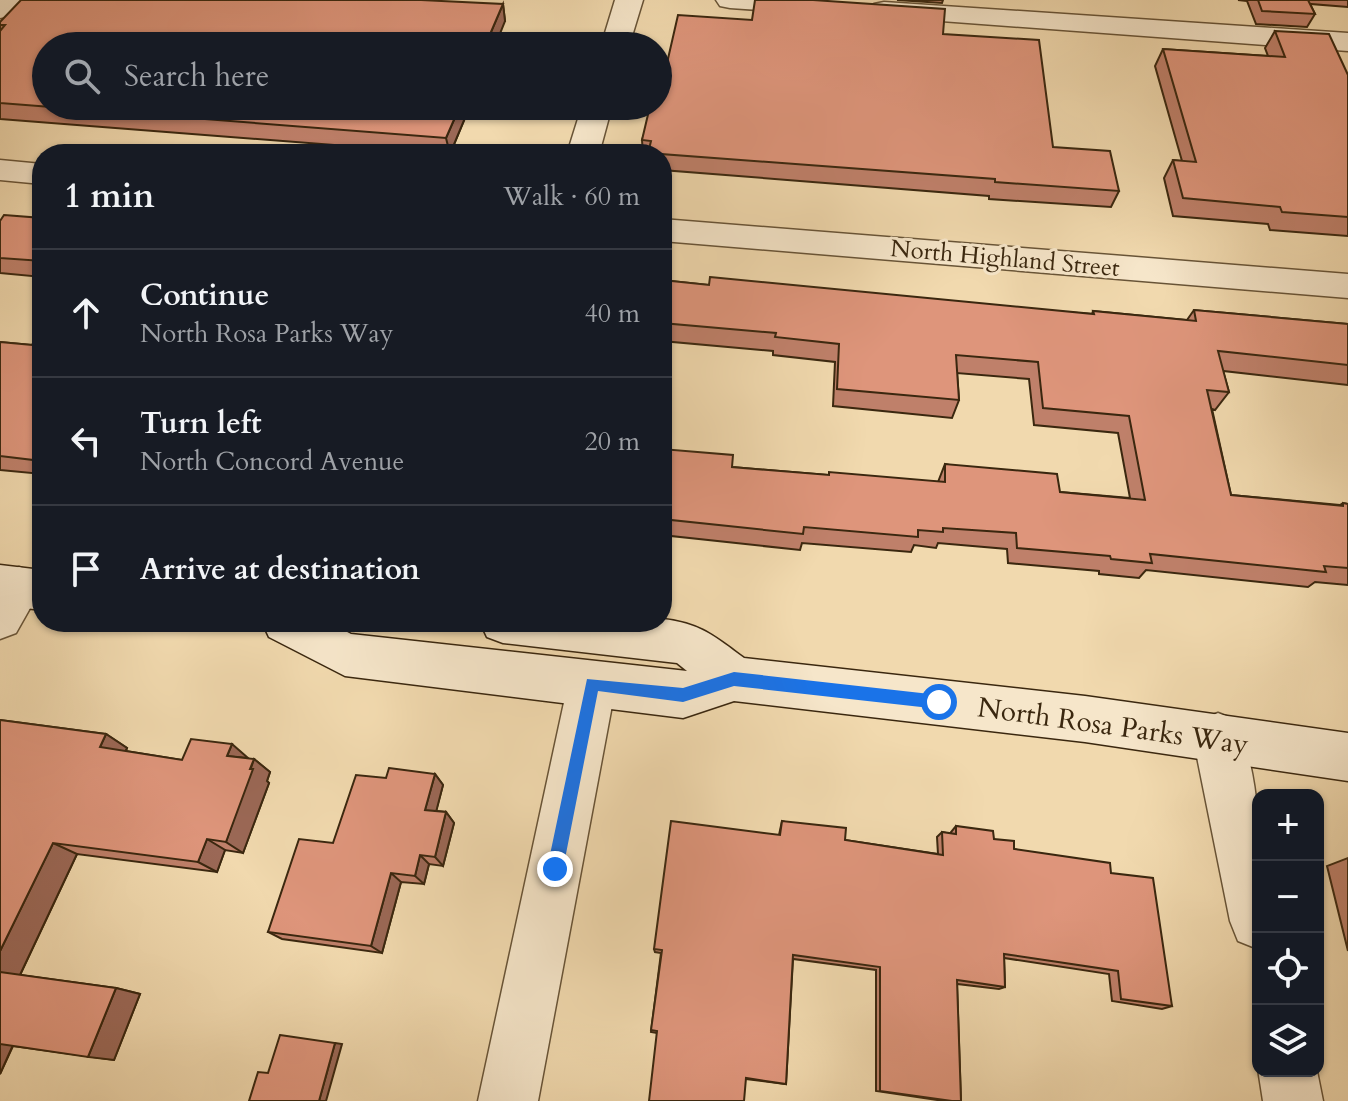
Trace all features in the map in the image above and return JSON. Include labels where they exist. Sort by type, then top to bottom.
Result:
[{"type":"street","points":[[0,10],[11,0]]},
{"type":"street","points":[[619,32],[629,0]]},
{"type":"street","points":[[730,0],[1348,42]]},
{"type":"street","points":[[586,144],[593,120]]},
{"type":"street","points":[[0,170],[32,173]]},
{"type":"street","name":"North Highland Street","points":[[672,231],[1348,286]]},
{"type":"street","name":"North Rosa Parks Way","points":[[303,632],[345,655],[683,695],[734,679],[1085,719],[1348,757]]},
{"type":"street","points":[[591,632],[687,643],[734,679]]},
{"type":"street","points":[[508,1101],[592,684]]},
{"type":"street","points":[[1218,737],[1252,893]]},
{"type":"street","points":[[1288,1077],[1293,1101]]},
{"type":"building","points":[[21,0],[421,0],[503,4],[491,32],[32,32],[32,106],[0,103],[0,31],[5,25],[0,25]]},
{"type":"building","points":[[755,0],[813,0],[945,9],[943,34],[1039,40],[1053,147],[1110,151],[1119,191],[672,155],[672,144],[650,144],[651,141],[642,140],[647,120],[672,120],[672,41],[678,15],[752,20]]},
{"type":"building","points":[[1258,0],[1308,0],[1315,14],[1262,11]]},
{"type":"building","points":[[1275,31],[1329,34],[1348,75],[1348,217],[1282,212],[1280,207],[1183,198],[1173,160],[1196,162],[1163,49],[1285,57]]},
{"type":"building","points":[[217,120],[454,120],[446,138]]},
{"type":"building","points":[[4,215],[32,217],[32,260],[0,258],[0,221]]},
{"type":"building","points":[[710,277],[1094,314],[1093,311],[1196,321],[1194,310],[1348,324],[1348,365],[1218,351],[1229,392],[1207,390],[1231,495],[1348,504],[1348,568],[1324,566],[1326,572],[1150,554],[1152,563],[1111,559],[1110,556],[1017,548],[1016,533],[943,528],[943,532],[918,530],[918,537],[804,527],[803,534],[672,520],[672,450],[733,455],[732,467],[829,475],[829,472],[945,482],[945,464],[1057,474],[1060,492],[1145,500],[1129,416],[1043,408],[1038,362],[956,355],[959,400],[837,389],[839,344],[775,337],[776,333],[672,324],[672,281],[709,285]]},
{"type":"building","points":[[0,342],[32,345],[32,460],[0,456]]},
{"type":"building","points":[[0,720],[106,734],[100,747],[182,760],[191,739],[232,744],[227,756],[254,759],[250,769],[253,769],[226,842],[207,839],[198,862],[53,843],[0,951]]},
{"type":"building","points":[[389,768],[435,774],[425,810],[446,812],[435,857],[420,855],[415,876],[391,873],[371,946],[268,932],[299,839],[333,843],[356,775],[386,778]]},
{"type":"building","points":[[671,821],[780,835],[782,821],[846,828],[845,840],[943,855],[942,832],[956,834],[956,826],[993,831],[994,839],[1014,841],[1014,849],[1110,863],[1111,873],[1153,878],[1172,1006],[1121,999],[1118,971],[1004,954],[1005,987],[957,980],[961,1101],[952,1101],[880,1091],[880,967],[793,955],[786,1084],[746,1078],[744,1101],[649,1101],[657,1031],[651,1030],[662,950],[654,949]]},
{"type":"building","points":[[0,972],[116,988],[88,1057],[0,1044]]},
{"type":"building","points":[[280,1035],[335,1043],[319,1101],[249,1101],[258,1072],[268,1073]]},
{"type":"route","points":[[555,869],[592,684],[683,695],[734,679],[939,702]]}]
